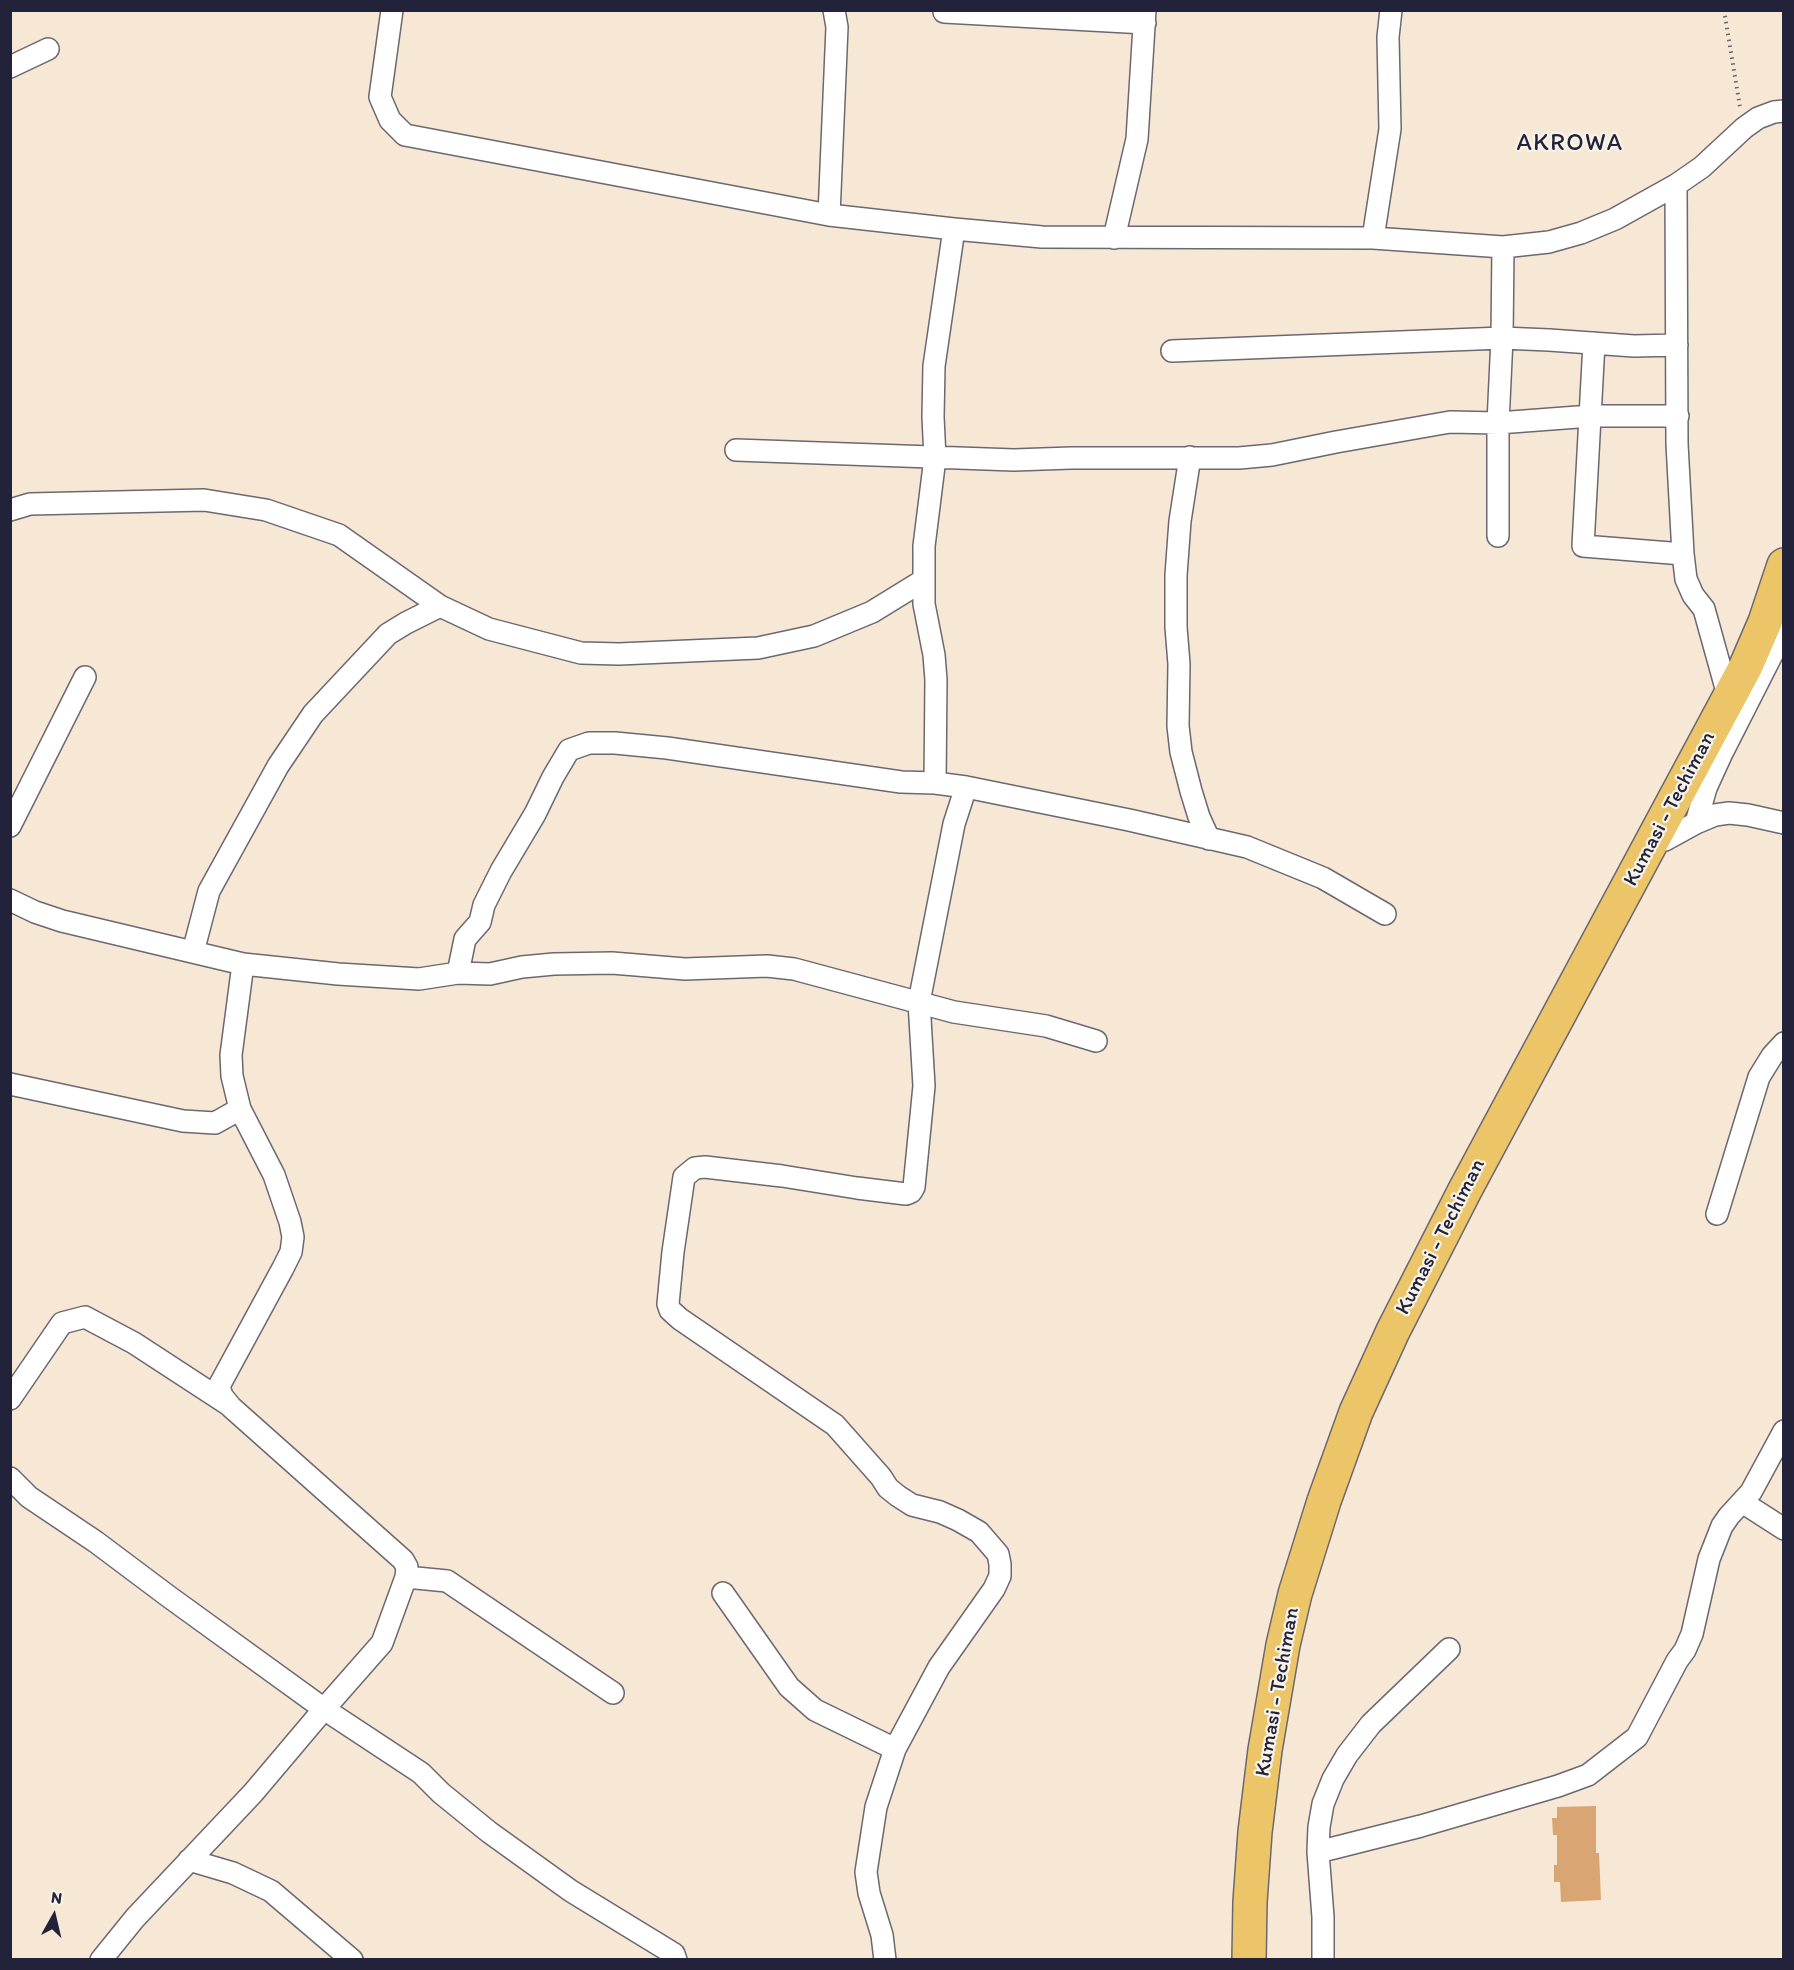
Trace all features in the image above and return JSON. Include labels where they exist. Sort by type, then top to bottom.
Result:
[{"type":"highway","name":"Kumasi - Techiman","points":[[1249,1959],[1255,1832],[1274,1694],[1296,1594],[1334,1473],[1356,1413],[1393,1331],[1465,1190],[1729,699],[1765,622],[1784,565]]},
{"type":"street","points":[[392,10],[380,97],[390,120],[405,135],[829,215],[954,230],[1042,237],[1373,238],[1503,247],[1549,242],[1581,233],[1615,219],[1676,185],[1702,167],[1758,118],[1784,111]]},
{"type":"street","points":[[829,215],[837,27],[834,10]]},
{"type":"street","points":[[1373,238],[1390,129],[1388,37],[1391,10]]},
{"type":"street","points":[[944,12],[1145,17],[1137,139],[1114,238]]},
{"type":"street","points":[[10,67],[48,49]]},
{"type":"street","points":[[1676,185],[1677,444],[1683,554],[1686,579],[1693,595],[1704,609],[1729,699]]},
{"type":"street","points":[[935,783],[936,680],[934,655],[924,604],[924,546],[935,458],[934,366],[954,230]]},
{"type":"street","points":[[1498,536],[1498,423],[1503,247]]},
{"type":"street","points":[[1172,351],[1502,339],[1634,346],[1677,345]]},
{"type":"street","points":[[1594,344],[1583,546],[1683,554]]},
{"type":"street","points":[[736,450],[1014,460],[1239,458],[1272,455],[1450,422],[1498,423],[1591,416],[1678,416]]},
{"type":"street","points":[[1190,458],[1180,521],[1176,575],[1179,664],[1178,726],[1181,752],[1191,791],[1209,839]]},
{"type":"street","points":[[10,510],[30,504],[204,500],[266,510],[339,535],[440,606],[489,629],[581,653],[619,654],[758,648],[814,636],[862,616],[924,580]]},
{"type":"street","points":[[193,952],[206,901],[214,881],[278,766],[313,714],[388,634],[440,606]]},
{"type":"street","points":[[1696,822],[1706,788],[1722,753],[1784,631]]},
{"type":"street","points":[[10,826],[85,677]]},
{"type":"street","points":[[458,973],[465,939],[480,922],[484,905],[501,871],[535,814],[553,777],[569,750],[589,743],[667,748],[901,782],[966,787],[1129,820],[1247,847],[1323,878],[1385,914]]},
{"type":"street","points":[[885,1959],[882,1935],[869,1893],[866,1872],[876,1807],[895,1749],[939,1667],[994,1589],[1000,1576],[998,1554],[979,1532],[949,1516],[912,1505],[898,1496],[888,1488],[835,1425],[680,1318],[670,1310],[668,1304],[684,1177],[695,1168],[705,1167],[782,1176],[906,1194],[914,1187],[924,1086],[919,1002],[954,825],[966,787]]},
{"type":"street","points":[[1616,909],[1647,843],[1665,840],[1715,814],[1729,813],[1784,823]]},
{"type":"street","points":[[10,900],[62,921],[243,964],[338,974],[420,979],[458,973],[490,974],[522,967],[554,964],[612,963],[685,969],[766,966],[794,969],[954,1012],[1046,1026],[1096,1041]]},
{"type":"street","points":[[231,1407],[222,1396],[219,1386],[291,1252],[293,1237],[274,1175],[240,1109],[232,1076],[231,1055],[243,964]]},
{"type":"street","points":[[1717,1214],[1759,1077],[1772,1056],[1784,1043]]},
{"type":"street","points":[[10,1084],[183,1121],[215,1123],[240,1109]]},
{"type":"street","points":[[10,1399],[62,1323],[85,1317],[134,1343],[231,1407],[403,1560],[407,1567],[406,1576],[382,1642],[253,1793],[135,1918],[101,1959]]},
{"type":"street","points":[[1318,1852],[1421,1826],[1558,1786],[1588,1775],[1637,1737],[1685,1650],[1696,1621],[1703,1581],[1715,1541],[1729,1516],[1751,1492],[1784,1431]]},
{"type":"street","points":[[10,1478],[29,1497],[96,1542],[324,1709],[421,1773],[441,1793],[489,1832],[571,1891],[674,1954],[675,1959]]},
{"type":"street","points":[[1742,1502],[1784,1529]]},
{"type":"street","points":[[406,1576],[447,1581],[613,1693]]},
{"type":"street","points":[[723,1593],[789,1687],[815,1710],[895,1749]]},
{"type":"street","points":[[1323,1959],[1319,1827],[1323,1804],[1333,1779],[1347,1755],[1371,1724],[1449,1649]]},
{"type":"street","points":[[189,1860],[232,1873],[271,1891],[352,1959]]},
{"type":"path","points":[[1724,10],[1744,128]]},
{"type":"building","points":[[1596,1806],[1596,1853],[1599,1853],[1601,1900],[1561,1902],[1560,1882],[1554,1882],[1554,1865],[1557,1865],[1557,1835],[1553,1835],[1552,1818],[1557,1818],[1557,1807]]},
{"type":"district","name":"AKROWA","points":[[1570,144]]}]
